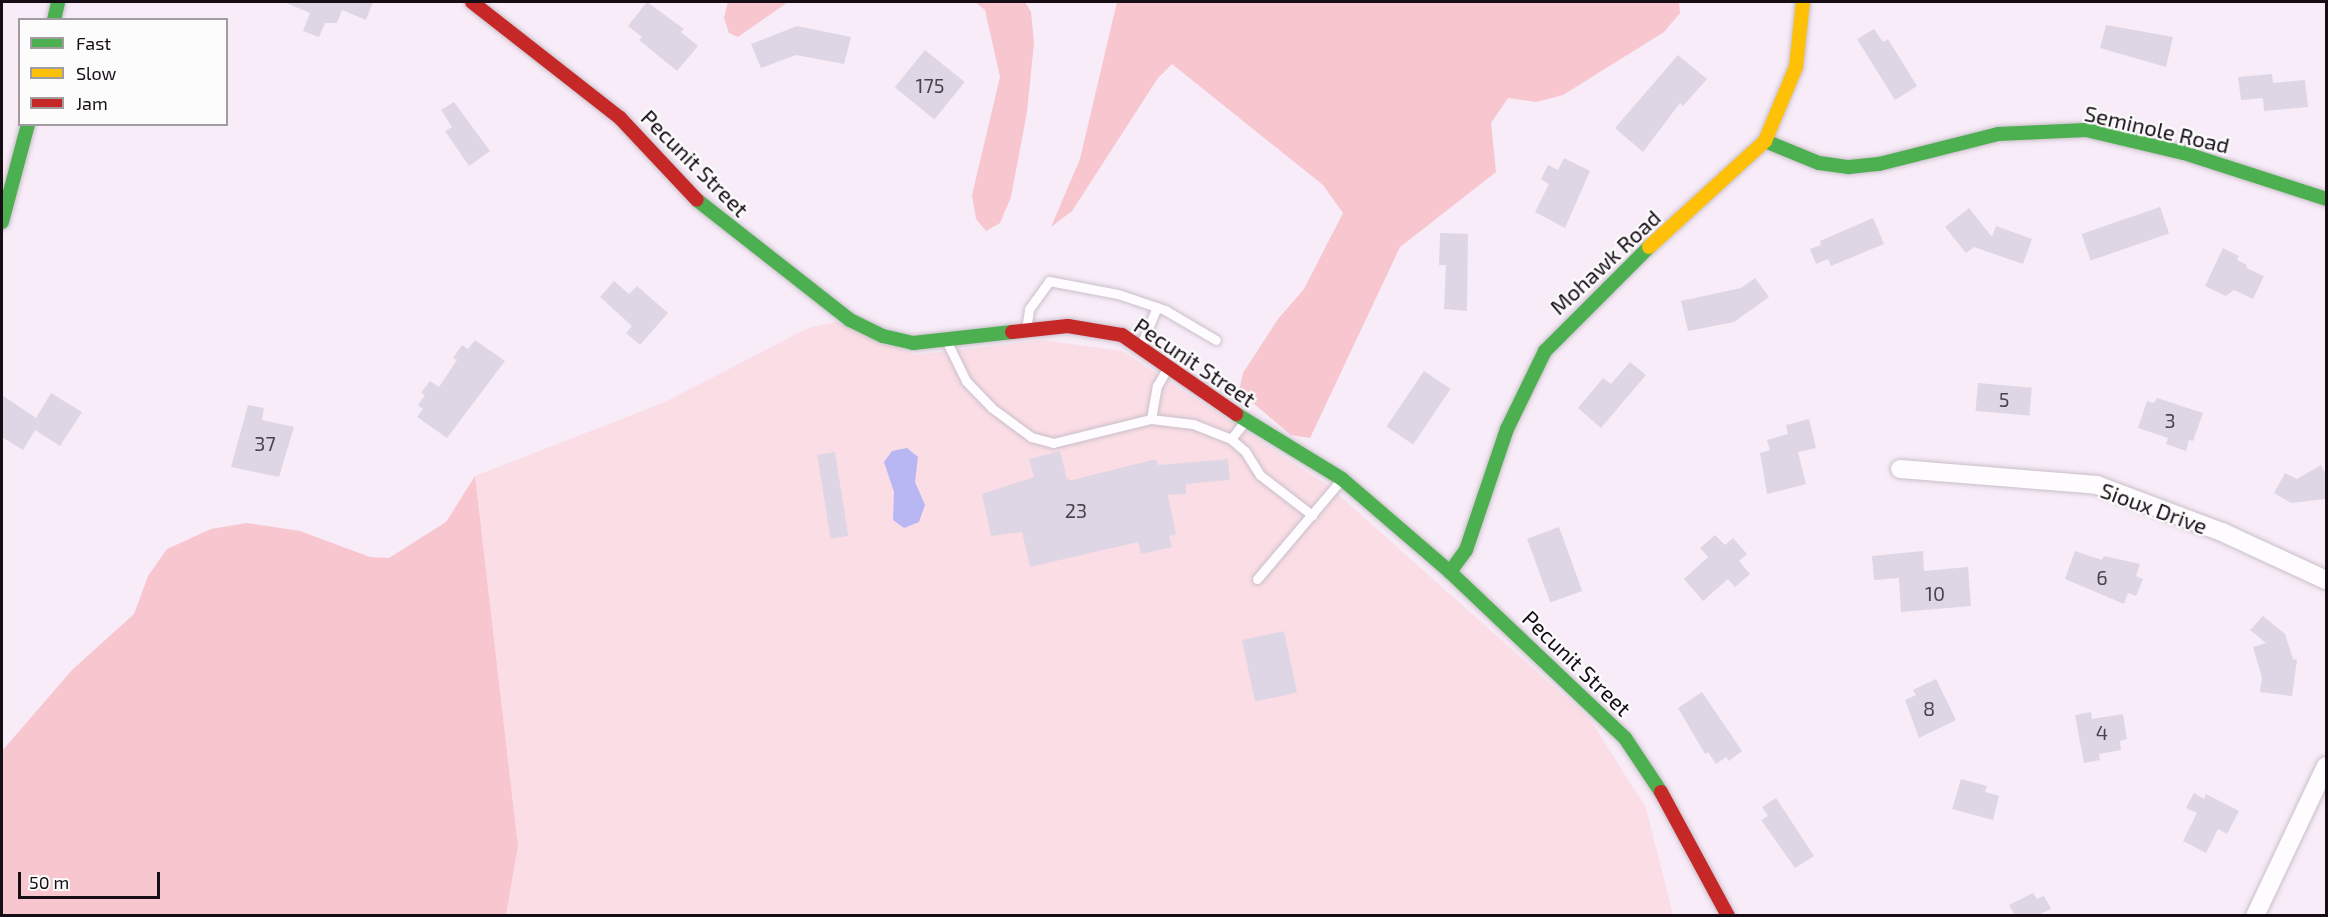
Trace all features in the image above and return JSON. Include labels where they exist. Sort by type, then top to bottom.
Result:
[{"type":"street","points":[[54,18],[58,2]]},
{"type":"street","name":"Pecunit Street","points":[[472,2],[620,118],[711,214],[850,320],[900,341],[947,342],[1026,329],[1095,328],[1141,345],[1245,421],[1342,478],[1450,572],[1625,738],[1650,772],[1728,915]]},
{"type":"street","name":"Mohawk Road","points":[[1450,572],[1466,550],[1507,429],[1545,351],[1600,292],[1765,141],[1782,108],[1796,67],[1803,2]]},
{"type":"street","points":[[2,222],[27,126]]},
{"type":"street","name":"Seminole Road","points":[[1765,141],[1819,163],[1849,166],[1879,164],[1998,134],[2086,130],[2184,153],[2326,199]]},
{"type":"street","name":"Sioux Drive","points":[[1900,468],[2097,485],[2222,532],[2326,580]]},
{"type":"street","points":[[2255,915],[2326,766]]},
{"type":"lane","points":[[1026,329],[1029,309],[1049,281],[1118,294],[1157,307],[1216,340]]},
{"type":"lane","points":[[1141,345],[1157,307]]},
{"type":"lane","points":[[947,342],[958,367],[977,392],[1012,424],[1040,441],[1077,439],[1151,419],[1193,424],[1231,439],[1245,451],[1260,476],[1312,515]]},
{"type":"lane","points":[[1151,419],[1157,386],[1168,366]]},
{"type":"lane","points":[[1231,439],[1245,421]]},
{"type":"lane","points":[[1257,579],[1342,478]]},
{"type":"shaded area","points":[[728,2],[788,2],[738,37],[729,33],[724,18]]},
{"type":"shaded area","points":[[975,2],[1025,2],[1031,12],[1034,43],[1027,112],[1011,197],[1000,223],[986,231],[976,219],[972,195],[1000,77],[985,10]]},
{"type":"shaded area","points":[[1117,2],[1679,2],[1680,13],[1664,32],[1563,95],[1536,102],[1508,98],[1491,123],[1496,172],[1400,247],[1310,438],[1291,435],[1239,391],[1243,373],[1278,319],[1304,289],[1343,213],[1323,185],[1172,64],[1158,78],[1072,211],[1051,227],[1080,159]]},
{"type":"shaded area","points":[[836,322],[915,355],[1042,340],[1122,351],[1330,487],[1590,719],[1646,808],[1673,915],[506,915],[518,846],[475,476],[665,402],[808,328]]},
{"type":"shaded area","points":[[475,476],[518,846],[506,915],[2,915],[2,751],[72,670],[134,614],[148,576],[167,549],[211,529],[247,523],[300,531],[370,557],[389,558],[446,522]]},
{"type":"water","points":[[907,448],[918,457],[915,482],[925,505],[919,522],[904,528],[893,520],[894,492],[884,462],[892,451]]},
{"type":"building","points":[[284,2],[373,2],[366,20],[342,10],[337,23],[325,23],[319,37],[303,31],[310,13]]},
{"type":"building","points":[[647,2],[684,29],[681,32],[698,46],[677,71],[639,40],[642,37],[628,26]]},
{"type":"building","points":[[2106,25],[2173,37],[2166,67],[2100,48]]},
{"type":"building","points":[[797,26],[851,37],[844,64],[796,55],[761,68],[751,44]]},
{"type":"building","points":[[1874,29],[1883,42],[1888,39],[1917,86],[1895,100],[1857,39]]},
{"type":"building","points":[[925,50],[965,82],[934,119],[895,87]]},
{"type":"building","points":[[1678,55],[1707,79],[1683,106],[1680,103],[1643,152],[1615,128]]},
{"type":"building","points":[[2272,74],[2273,83],[2305,80],[2308,107],[2264,111],[2263,98],[2241,100],[2238,77]]},
{"type":"building","points":[[454,102],[490,151],[469,166],[445,131],[452,127],[441,110]]},
{"type":"building","points":[[1564,158],[1590,171],[1565,228],[1535,212],[1549,184],[1541,179],[1548,165],[1558,170]]},
{"type":"building","points":[[2160,207],[2169,233],[2091,260],[2082,234]]},
{"type":"building","points":[[1969,208],[1992,237],[1996,226],[2032,239],[2023,264],[1974,247],[1966,253],[1945,227]]},
{"type":"building","points":[[1873,218],[1884,244],[1831,266],[1828,259],[1816,264],[1810,249],[1821,245],[1820,241]]},
{"type":"building","points":[[1440,233],[1468,234],[1467,311],[1444,309],[1446,265],[1439,265]]},
{"type":"building","points":[[2223,248],[2239,256],[2237,260],[2247,265],[2246,268],[2264,276],[2253,299],[2234,290],[2226,296],[2205,286]]},
{"type":"building","points":[[1755,278],[1769,297],[1734,322],[1688,331],[1681,301],[1741,288]]},
{"type":"building","points":[[614,281],[629,294],[637,286],[668,313],[640,345],[626,333],[632,326],[600,297]]},
{"type":"building","points":[[475,340],[505,361],[447,438],[417,417],[423,409],[418,405],[425,395],[421,393],[430,381],[439,387],[457,360],[453,358],[462,345],[468,349]]},
{"type":"building","points":[[1630,362],[1646,375],[1601,428],[1578,408],[1603,378],[1611,384]]},
{"type":"building","points":[[1424,371],[1451,389],[1413,444],[1387,427]]},
{"type":"building","points":[[1978,383],[2032,388],[2029,416],[1976,411]]},
{"type":"building","points":[[51,393],[82,412],[60,446],[35,430],[23,450],[2,437],[2,395],[36,418]]},
{"type":"building","points":[[2157,398],[2203,413],[2193,441],[2189,440],[2186,451],[2166,444],[2168,438],[2138,428],[2147,401],[2154,403]]},
{"type":"building","points":[[248,405],[264,408],[262,420],[294,427],[279,477],[231,467]]},
{"type":"building","points":[[1809,419],[1816,448],[1798,452],[1806,484],[1767,494],[1760,453],[1770,450],[1767,440],[1788,434],[1786,425]]},
{"type":"building","points":[[1060,451],[1067,479],[1072,480],[1156,459],[1158,465],[1228,459],[1230,480],[1186,484],[1186,494],[1168,495],[1176,534],[1169,536],[1172,547],[1141,554],[1138,542],[1030,567],[1022,532],[991,536],[982,494],[1034,477],[1029,459]]},
{"type":"building","points":[[835,452],[848,536],[831,539],[817,455]]},
{"type":"building","points":[[2321,465],[2326,475],[2326,499],[2291,503],[2274,493],[2285,473],[2297,479]]},
{"type":"building","points":[[1559,527],[1582,591],[1550,603],[1527,539]]},
{"type":"building","points":[[1715,535],[1725,545],[1733,538],[1747,554],[1739,561],[1750,574],[1735,587],[1728,579],[1703,601],[1684,579],[1708,557],[1700,548]]},
{"type":"building","points":[[1923,551],[1924,571],[1968,567],[1971,606],[1901,612],[1899,578],[1874,580],[1872,556]]},
{"type":"building","points":[[2075,551],[2102,560],[2104,556],[2140,564],[2136,576],[2143,579],[2136,596],[2128,593],[2124,604],[2065,579]]},
{"type":"building","points":[[2263,616],[2285,634],[2293,659],[2297,660],[2292,696],[2260,692],[2262,677],[2253,647],[2266,643],[2250,630]]},
{"type":"building","points":[[1284,631],[1297,693],[1255,702],[1242,640]]},
{"type":"building","points":[[1936,679],[1956,720],[1919,738],[1905,700],[1916,695],[1913,690]]},
{"type":"building","points":[[1702,692],[1742,751],[1729,761],[1726,757],[1716,764],[1708,752],[1705,754],[1678,708]]},
{"type":"building","points":[[2091,712],[2092,719],[2123,714],[2127,739],[2120,741],[2121,750],[2099,754],[2100,760],[2084,763],[2075,715]]},
{"type":"building","points":[[1961,779],[1987,786],[1985,792],[1999,796],[1993,820],[1952,809]]},
{"type":"building","points":[[2194,793],[2204,799],[2206,794],[2239,811],[2227,834],[2218,829],[2206,853],[2183,841],[2197,813],[2186,808]]},
{"type":"building","points":[[1776,798],[1814,856],[1795,868],[1761,820],[1768,816],[1762,807]]},
{"type":"building","points":[[2033,893],[2037,899],[2044,896],[2051,909],[2038,915],[2015,915],[2009,905]]},
{"type":"traffic: fast","points":[[54,18],[58,2]]},
{"type":"traffic: fast","points":[[2,222],[27,126]]},
{"type":"traffic: fast","points":[[1765,141],[1819,163],[1849,167],[1879,164],[1998,134],[2086,130],[2184,153],[2326,199]]},
{"type":"traffic: fast","points":[[697,200],[850,320],[883,336],[913,343],[1012,332]]},
{"type":"traffic: fast","points":[[1450,572],[1466,550],[1507,429],[1545,351],[1649,247]]},
{"type":"traffic: fast","points":[[1236,414],[1342,479],[1450,572],[1625,738],[1661,792]]},
{"type":"traffic: slow","points":[[1649,247],[1765,141],[1796,67],[1803,2]]},
{"type":"traffic: jam","points":[[472,2],[620,118],[697,200]]},
{"type":"traffic: jam","points":[[1012,332],[1068,326],[1122,335],[1236,414]]},
{"type":"traffic: jam","points":[[1661,792],[1728,916]]}]
